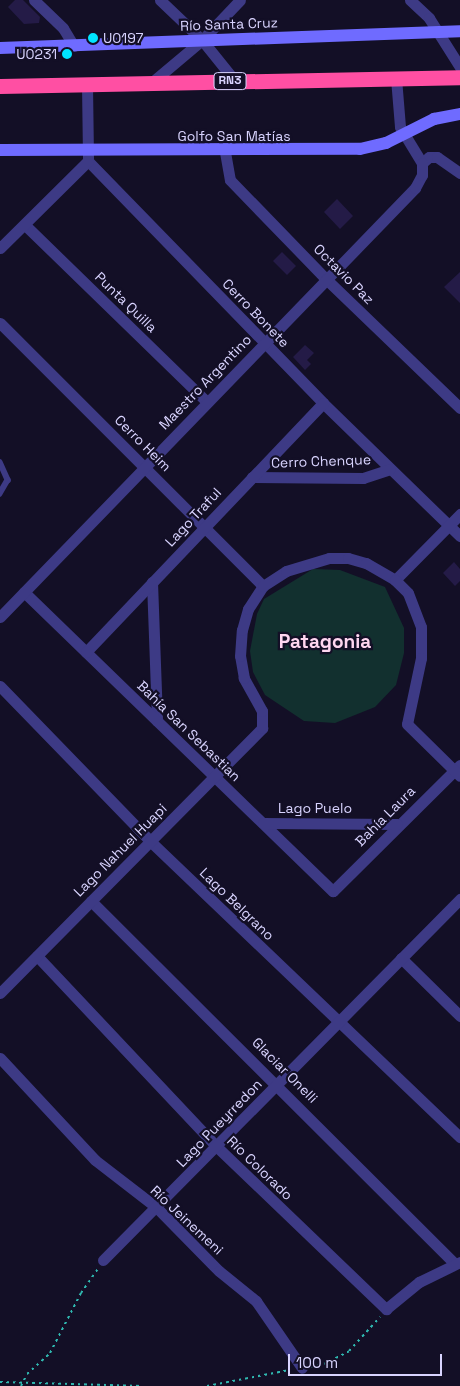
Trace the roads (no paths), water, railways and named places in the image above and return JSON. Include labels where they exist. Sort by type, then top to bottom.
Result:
[{"type":"highway","name":"RN3","points":[[0,86],[460,77]]},
{"type":"street","points":[[34,0],[63,28],[74,46]]},
{"type":"street","points":[[160,0],[202,40],[235,81]]},
{"type":"street","points":[[151,83],[202,40],[240,0]]},
{"type":"street","points":[[410,0],[437,31],[460,67]]},
{"type":"street","name":"Río Santa Cruz","points":[[0,48],[460,31]]},
{"type":"street","points":[[396,78],[397,116],[404,134],[422,163],[429,157],[437,157],[460,173]]},
{"type":"street","points":[[0,248],[88,156],[87,85]]},
{"type":"street","name":"Golfo San Matías","points":[[0,150],[88,156],[360,149],[386,143],[434,119],[460,114]]},
{"type":"street","name":"Octavio Paz","points":[[225,152],[230,180],[326,279],[460,408]]},
{"type":"street","name":"Cerro Bonete","points":[[88,156],[264,343],[460,536]]},
{"type":"street","name":"Maestro Argentino","points":[[0,617],[415,188],[422,175],[422,163]]},
{"type":"street","name":"Punta Quilla","points":[[25,224],[207,402]]},
{"type":"street","name":"Cerro Heim","points":[[0,323],[263,586]]},
{"type":"street","name":"Lago Traful","points":[[86,652],[323,403]]},
{"type":"street","name":"Cerro Chenque","points":[[252,477],[363,478],[390,469]]},
{"type":"street","points":[[395,580],[460,514]]},
{"type":"street","points":[[263,586],[286,571],[329,558],[366,563],[395,580],[408,592],[421,627],[420,658],[407,724],[458,771]]},
{"type":"street","points":[[152,582],[157,721]]},
{"type":"street","name":"Lago Nahuel Huapi","points":[[0,993],[262,728],[262,712],[244,678],[240,656],[248,609],[263,586]]},
{"type":"street","name":"Bahía San Sebastian","points":[[24,592],[213,777],[333,891]]},
{"type":"street","name":"Lago Belgrano","points":[[0,686],[150,841],[460,1137]]},
{"type":"street","name":"Bahía Laura","points":[[333,891],[397,824],[458,771]]},
{"type":"street","name":"Lago Puelo","points":[[263,823],[397,824]]},
{"type":"street","name":"Lago Pueyrredon","points":[[103,1260],[157,1208],[460,899]]},
{"type":"street","name":"Glaciar Onelli","points":[[91,901],[458,1263]]},
{"type":"street","name":"Río Colorado","points":[[37,956],[216,1146],[386,1309],[420,1282],[458,1263]]},
{"type":"street","points":[[401,958],[460,1016]]},
{"type":"street","name":"Río Jeinemeni","points":[[0,1058],[95,1160],[157,1208],[219,1271],[256,1300],[302,1368]]},
{"type":"lane","points":[[0,462],[8,480],[0,494]]},
{"type":"place","name":"U0197","points":[[93,38]]},
{"type":"place","name":"U0231","points":[[67,54]]},
{"type":"district","name":"Patagonia","points":[[325,642]]}]
